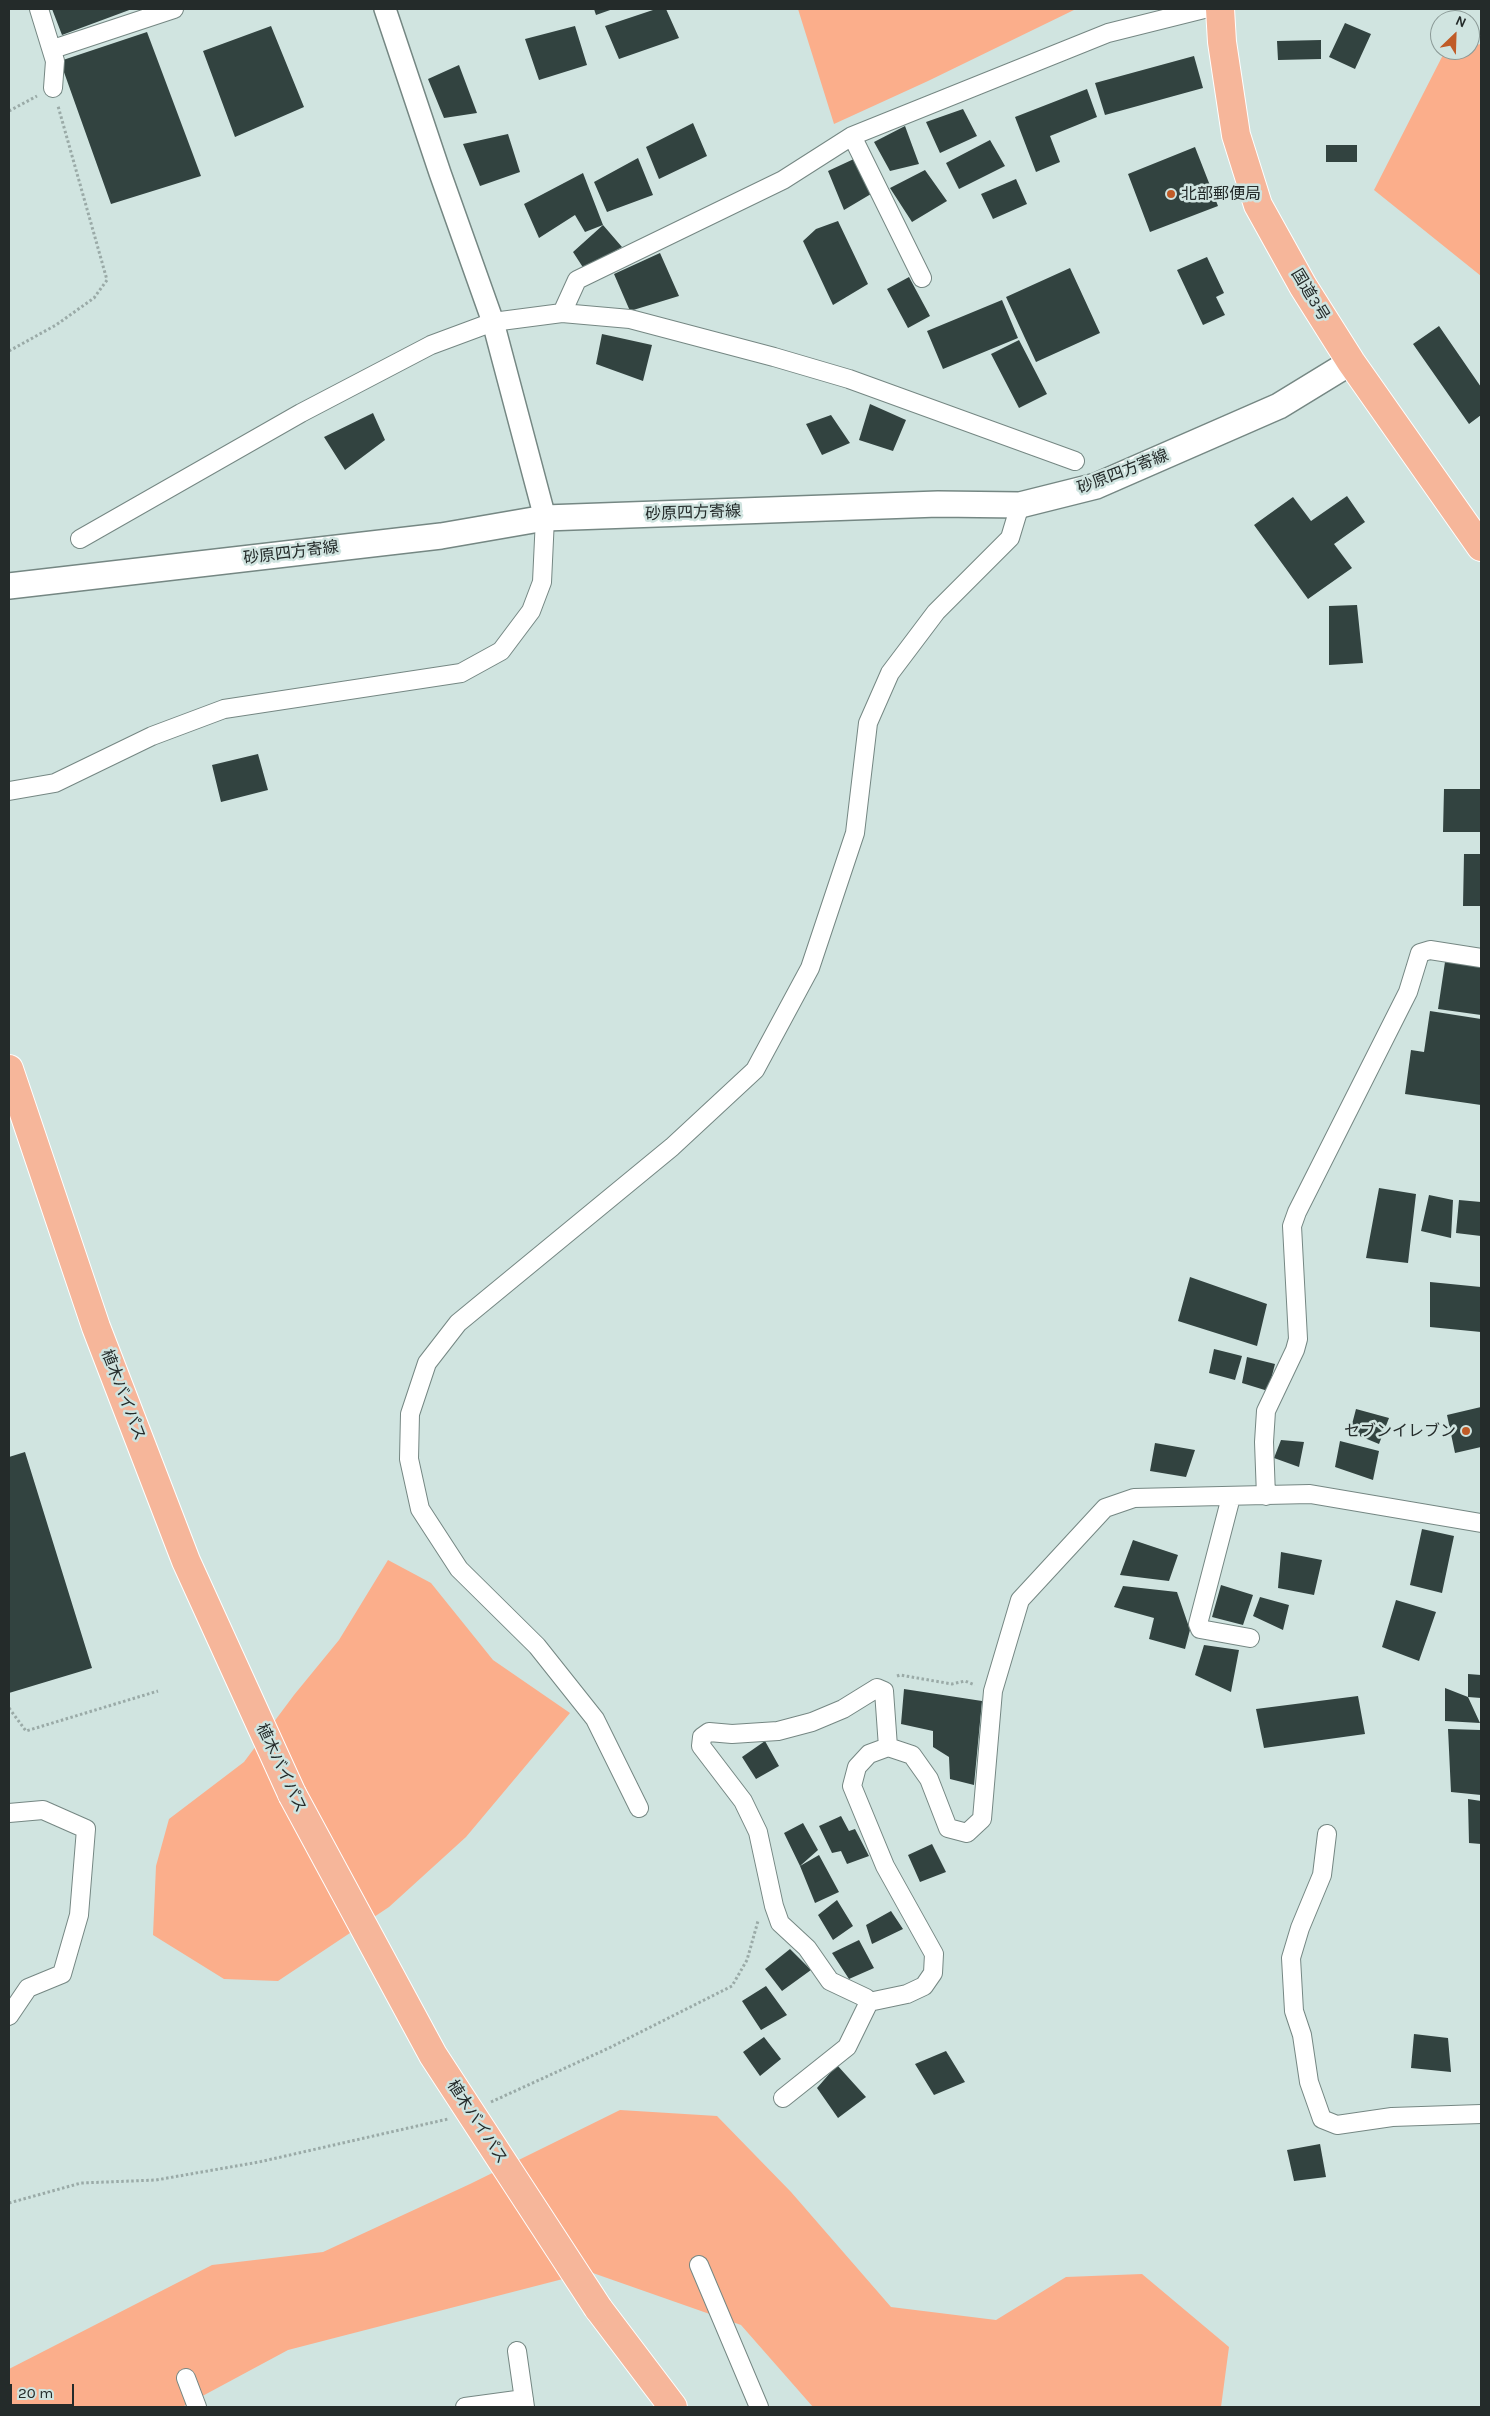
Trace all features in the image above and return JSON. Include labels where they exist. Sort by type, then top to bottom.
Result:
[{"type":"highway","name":"国道3号","points":[[1220,9],[1222,42],[1236,135],[1258,205],[1303,286],[1351,362],[1481,547]]},
{"type":"highway","name":"植木バイパス","points":[[9,1069],[96,1327],[186,1561],[292,1794],[433,2055],[598,2308],[672,2407]]},
{"type":"main road","name":"砂原四方寄線","points":[[9,586],[441,536],[545,518],[938,504],[1020,505],[1096,486],[1279,406],[1351,362]]},
{"type":"street","points":[[39,9],[53,49],[55,61],[53,88]]},
{"type":"street","points":[[53,49],[174,9]]},
{"type":"street","points":[[9,790],[55,783],[152,736],[224,709],[461,673],[502,651],[531,612],[542,582],[545,518],[493,322],[440,173],[385,9]]},
{"type":"street","points":[[562,313],[577,280],[784,180],[852,136],[1108,33],[1204,9]]},
{"type":"street","points":[[852,136],[922,278]]},
{"type":"street","points":[[80,539],[301,413],[431,345],[493,322],[562,313],[630,319],[793,362],[849,379],[1075,461]]},
{"type":"street","points":[[639,1808],[595,1719],[537,1646],[459,1569],[420,1509],[409,1459],[410,1414],[427,1363],[458,1323],[672,1147],[755,1070],[810,968],[855,833],[868,723],[890,673],[936,612],[1010,538],[1020,505]]},
{"type":"street","points":[[1266,1496],[1264,1442],[1266,1411],[1295,1350],[1298,1338],[1292,1226],[1408,992],[1420,953],[1430,950],[1481,958]]},
{"type":"street","points":[[869,2002],[908,1994],[924,1986],[933,1973],[934,1954],[885,1866],[852,1786],[857,1767],[869,1754],[888,1748],[912,1755],[928,1779],[948,1828],[967,1833],[982,1819],[993,1691],[1020,1600],[1105,1508],[1134,1498],[1310,1494],[1481,1523]]},
{"type":"street","points":[[1231,1497],[1198,1624],[1200,1630],[1250,1638]]},
{"type":"street","points":[[869,2002],[866,1998],[830,1981],[807,1948],[780,1923],[774,1906],[758,1832],[743,1801],[701,1746],[702,1737],[709,1732],[732,1734],[778,1731],[812,1722],[843,1709],[877,1688],[884,1692],[888,1748]]},
{"type":"street","points":[[9,1814],[43,1810],[86,1829],[79,1915],[62,1974],[28,1988],[9,2016]]},
{"type":"street","points":[[1327,1834],[1322,1875],[1300,1928],[1291,1958],[1294,2011],[1302,2036],[1309,2082],[1322,2119],[1337,2125],[1392,2117],[1481,2114]]},
{"type":"street","points":[[783,2098],[847,2046],[869,2002]]},
{"type":"street","points":[[699,2265],[759,2407]]},
{"type":"street","points":[[465,2407],[525,2403],[517,2351]]},
{"type":"street","points":[[186,2378],[197,2407]]},
{"type":"path","points":[[9,111],[53,88],[107,280],[94,298],[56,325],[9,352]]},
{"type":"path","points":[[877,1688],[900,1675],[952,1684],[965,1681],[993,1691]]},
{"type":"path","points":[[9,1708],[26,1732],[158,1691]]},
{"type":"shaded area","points":[[798,9],[1076,9],[928,81],[834,124]]},
{"type":"shaded area","points":[[1480,44],[1481,276],[1374,190],[1440,60],[1480,60]]},
{"type":"shaded area","points":[[388,1560],[431,1583],[493,1660],[570,1713],[466,1837],[389,1907],[278,1981],[224,1979],[153,1935],[156,1866],[169,1819],[244,1762],[294,1695],[339,1640]]},
{"type":"shaded area","points":[[620,2110],[717,2116],[791,2192],[891,2307],[996,2320],[1066,2277],[1142,2274],[1229,2347],[1221,2407],[813,2407],[741,2325],[590,2272],[288,2350],[182,2407],[9,2407],[9,2369],[212,2265],[323,2252],[470,2184]]},
{"type":"building","points":[[52,9],[132,9],[62,35]]},
{"type":"building","points":[[594,9],[613,9],[596,15]]},
{"type":"building","points":[[656,9],[666,9],[679,38],[619,59],[605,26]]},
{"type":"building","points":[[1345,23],[1371,34],[1355,69],[1329,57]]},
{"type":"building","points":[[271,26],[304,107],[235,137],[203,51]]},
{"type":"building","points":[[575,26],[587,65],[539,80],[525,39]]},
{"type":"building","points":[[147,32],[201,176],[111,204],[60,61]]},
{"type":"building","points":[[1321,40],[1321,59],[1278,60],[1277,41]]},
{"type":"building","points":[[1194,56],[1203,88],[1105,115],[1095,83]]},
{"type":"building","points":[[459,65],[477,113],[444,118],[428,79]]},
{"type":"building","points":[[1087,89],[1097,117],[1050,136],[1060,162],[1036,172],[1015,117]]},
{"type":"building","points":[[963,109],[977,136],[940,153],[926,122]]},
{"type":"building","points":[[693,123],[707,156],[659,179],[646,147]]},
{"type":"building","points":[[905,126],[919,164],[890,171],[874,142]]},
{"type":"building","points":[[508,134],[520,172],[480,186],[463,144]]},
{"type":"building","points":[[990,140],[1005,166],[959,189],[946,163]]},
{"type":"building","points":[[1326,145],[1357,145],[1357,162],[1326,162]]},
{"type":"building","points":[[1195,147],[1218,206],[1150,232],[1128,174]]},
{"type":"building","points":[[638,158],[653,195],[607,212],[594,182]]},
{"type":"building","points":[[856,158],[871,194],[844,210],[828,171]]},
{"type":"building","points":[[925,170],[947,201],[912,222],[890,188]]},
{"type":"building","points":[[583,173],[603,225],[585,232],[575,215],[539,238],[524,204]]},
{"type":"building","points":[[1016,179],[1027,204],[993,219],[981,194]]},
{"type":"building","points":[[838,221],[868,284],[833,305],[803,241],[816,229]]},
{"type":"building","points":[[603,225],[622,247],[584,269],[573,252]]},
{"type":"building","points":[[660,253],[679,296],[630,311],[614,274]]},
{"type":"building","points":[[1207,257],[1224,293],[1216,297],[1225,315],[1203,325],[1177,270]]},
{"type":"building","points":[[1070,268],[1100,333],[1036,362],[1006,297]]},
{"type":"building","points":[[909,277],[930,316],[908,328],[887,289]]},
{"type":"building","points":[[1002,300],[1018,338],[943,369],[927,331]]},
{"type":"building","points":[[1439,326],[1481,387],[1481,415],[1469,424],[1413,344]]},
{"type":"building","points":[[602,334],[652,345],[643,381],[596,364]]},
{"type":"building","points":[[1019,340],[1047,394],[1019,408],[991,354]]},
{"type":"building","points":[[870,404],[906,420],[893,451],[859,440]]},
{"type":"building","points":[[373,413],[385,440],[345,470],[324,437]]},
{"type":"building","points":[[831,415],[850,443],[822,455],[806,424]]},
{"type":"building","points":[[1347,496],[1365,522],[1334,544],[1352,568],[1308,599],[1254,525],[1293,497],[1311,521]]},
{"type":"building","points":[[1357,605],[1363,663],[1329,665],[1329,606]]},
{"type":"building","points":[[258,754],[268,790],[221,802],[212,765]]},
{"type":"building","points":[[1444,789],[1481,789],[1481,832],[1443,832]]},
{"type":"building","points":[[1464,854],[1481,854],[1481,906],[1463,906]]},
{"type":"building","points":[[1445,962],[1481,967],[1481,1015],[1438,1009]]},
{"type":"building","points":[[1430,1011],[1481,1019],[1481,1105],[1405,1094],[1411,1050],[1424,1052]]},
{"type":"building","points":[[1379,1188],[1416,1194],[1408,1263],[1366,1258]]},
{"type":"building","points":[[1429,1195],[1453,1200],[1451,1238],[1421,1231]]},
{"type":"building","points":[[1459,1200],[1481,1202],[1481,1236],[1456,1233]]},
{"type":"building","points":[[1190,1277],[1267,1304],[1257,1346],[1178,1321]]},
{"type":"building","points":[[1430,1282],[1481,1287],[1481,1332],[1430,1327]]},
{"type":"building","points":[[1214,1349],[1242,1356],[1235,1380],[1209,1373]]},
{"type":"building","points":[[1247,1357],[1275,1364],[1268,1391],[1242,1383]]},
{"type":"building","name":"セブンイレブン","points":[[1481,1407],[1481,1447],[1455,1453],[1447,1415]]},
{"type":"building","points":[[1356,1409],[1389,1418],[1379,1444],[1350,1432]]},
{"type":"building","points":[[1281,1440],[1304,1442],[1299,1467],[1274,1458]]},
{"type":"building","points":[[1340,1441],[1379,1451],[1373,1480],[1335,1467]]},
{"type":"building","points":[[1155,1443],[1195,1450],[1186,1477],[1150,1471]]},
{"type":"building","points":[[25,1452],[92,1668],[9,1693],[9,1457]]},
{"type":"building","points":[[1422,1529],[1454,1536],[1442,1593],[1410,1585]]},
{"type":"building","points":[[1133,1540],[1178,1555],[1169,1581],[1120,1575]]},
{"type":"building","points":[[1281,1552],[1322,1560],[1314,1595],[1278,1588]]},
{"type":"building","points":[[1221,1585],[1253,1595],[1243,1625],[1212,1617]]},
{"type":"building","points":[[1123,1586],[1177,1592],[1190,1630],[1185,1649],[1149,1639],[1154,1618],[1114,1607]]},
{"type":"building","points":[[1260,1597],[1289,1605],[1283,1630],[1253,1616]]},
{"type":"building","points":[[1396,1600],[1436,1612],[1419,1661],[1382,1647]]},
{"type":"building","points":[[1204,1645],[1239,1650],[1231,1692],[1195,1675]]},
{"type":"building","points":[[1468,1674],[1481,1675],[1481,1698],[1468,1697]]},
{"type":"building","points":[[1445,1688],[1468,1697],[1480,1723],[1445,1721]]},
{"type":"building","points":[[904,1689],[982,1701],[974,1785],[950,1779],[949,1757],[933,1747],[933,1731],[901,1724]]},
{"type":"building","points":[[1358,1696],[1365,1734],[1264,1748],[1256,1709]]},
{"type":"building","points":[[1448,1729],[1481,1730],[1481,1795],[1451,1792]]},
{"type":"building","points":[[765,1741],[779,1766],[756,1779],[742,1757]]},
{"type":"building","points":[[1468,1799],[1481,1801],[1481,1844],[1469,1843]]},
{"type":"building","points":[[841,1816],[849,1831],[855,1829],[869,1856],[847,1864],[841,1851],[832,1853],[819,1826]]},
{"type":"building","points":[[803,1823],[818,1850],[800,1866],[784,1833]]},
{"type":"building","points":[[932,1844],[946,1872],[920,1882],[908,1855]]},
{"type":"building","points":[[819,1855],[839,1892],[815,1903],[800,1866]]},
{"type":"building","points":[[837,1900],[853,1926],[833,1940],[818,1915]]},
{"type":"building","points":[[891,1911],[903,1929],[872,1944],[866,1925]]},
{"type":"building","points":[[859,1940],[874,1968],[849,1979],[832,1953]]},
{"type":"building","points":[[790,1949],[811,1970],[782,1991],[765,1969]]},
{"type":"building","points":[[766,1986],[787,2015],[761,2030],[742,2001]]},
{"type":"building","points":[[1414,2034],[1448,2038],[1451,2072],[1411,2068]]},
{"type":"building","points":[[764,2037],[781,2059],[760,2076],[743,2052]]},
{"type":"building","points":[[946,2051],[965,2082],[934,2095],[915,2064]]},
{"type":"building","points":[[837,2065],[866,2097],[838,2118],[817,2088]]},
{"type":"building","points":[[1320,2144],[1326,2177],[1294,2181],[1287,2150]]},
{"type":"place","name":"北部郵便局","points":[[1171,194]]},
{"type":"place","name":"セブンイレブン","points":[[1466,1431]]}]
